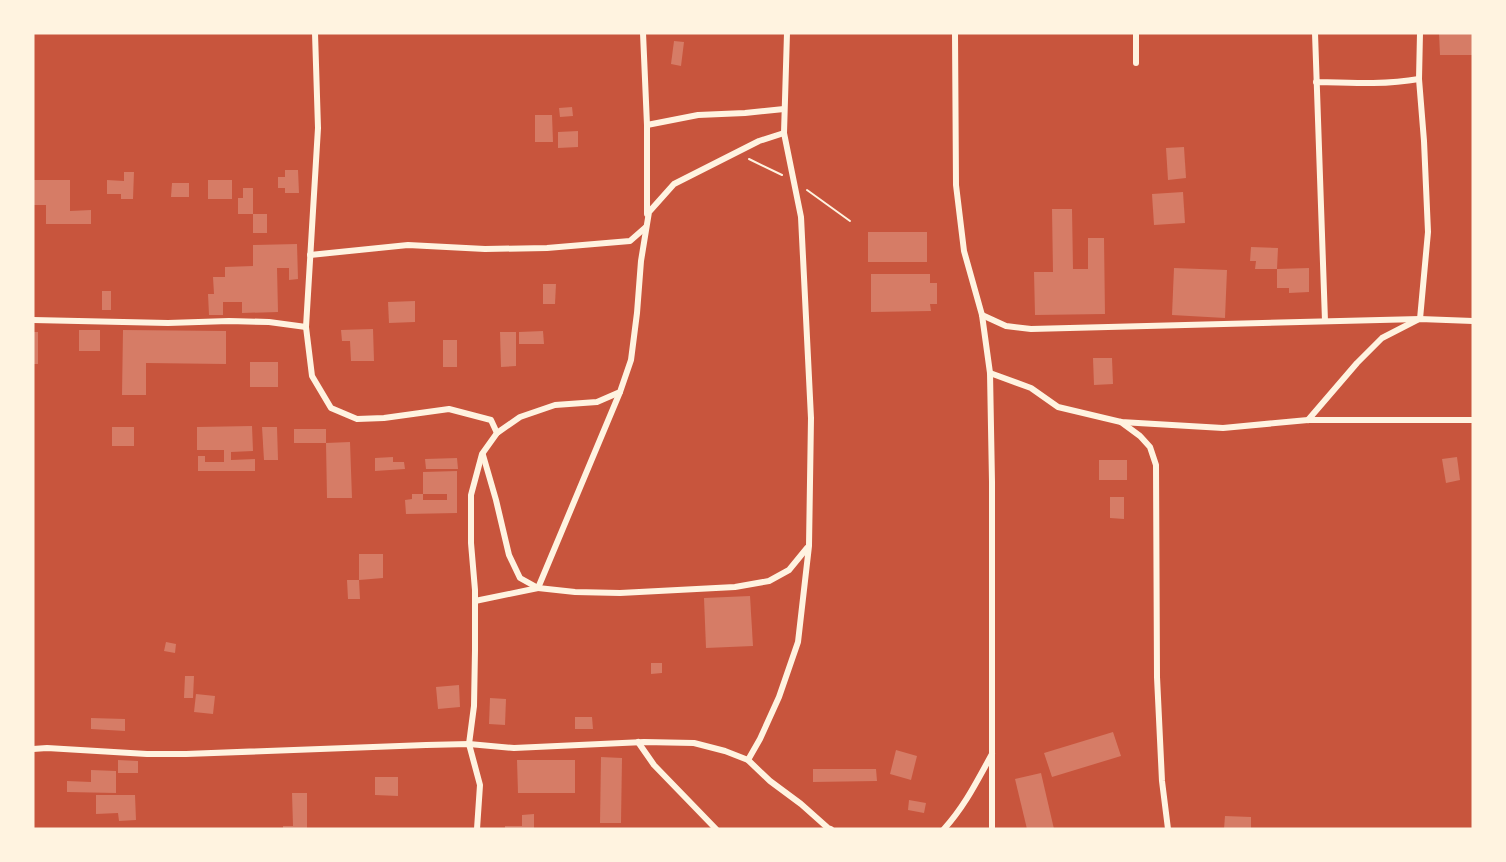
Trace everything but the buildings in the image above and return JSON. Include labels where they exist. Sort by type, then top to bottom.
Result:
[{"type":"street","points":[[315,33],[318,128],[306,327],[312,376],[331,408],[357,419],[384,418],[448,409],[491,420],[497,433]]},
{"type":"street","points":[[310,255],[408,246],[484,249],[547,248],[630,241],[646,227],[647,125],[643,33]]},
{"type":"street","points":[[748,760],[779,697],[798,642],[808,546],[811,418],[801,217],[784,133],[787,33]]},
{"type":"street","points":[[955,33],[956,185],[964,251],[982,315],[990,373],[992,829]]},
{"type":"street","points":[[1136,33],[1136,63]]},
{"type":"street","points":[[1315,33],[1324,321]]},
{"type":"street","points":[[1420,33],[1419,79],[1428,232],[1420,319]]},
{"type":"street","points":[[1316,82],[1377,83],[1419,79]]},
{"type":"street","points":[[647,125],[698,115],[784,109]]},
{"type":"street","points":[[538,588],[621,392],[631,360],[641,261],[649,212],[674,184],[752,145],[784,133]]},
{"type":"street","points":[[982,315],[1006,326],[1031,329],[1420,319],[1473,321]]},
{"type":"street","points":[[1308,420],[1357,363],[1382,338],[1420,319]]},
{"type":"street","points":[[33,320],[168,323],[269,322],[306,327]]},
{"type":"street","points":[[990,373],[1031,388],[1058,407],[1120,422],[1223,428],[1308,420],[1473,420]]},
{"type":"street","points":[[477,829],[480,785],[470,744],[474,706],[475,602],[471,495],[482,454],[497,433],[520,417],[555,405],[597,402],[621,392]]},
{"type":"street","points":[[1120,422],[1140,436],[1150,447],[1156,465],[1157,677],[1162,782],[1168,829]]},
{"type":"street","points":[[482,454],[509,555],[520,578],[538,588]]},
{"type":"street","points":[[475,602],[538,588],[620,593],[735,587],[770,581],[789,570],[808,546]]},
{"type":"street","points":[[638,742],[654,765],[716,829]]},
{"type":"street","points":[[33,749],[186,754],[470,744],[514,748],[638,742],[694,743],[748,760],[770,781],[831,829]]},
{"type":"street","points":[[944,829],[959,812],[973,790],[992,753]]}]
